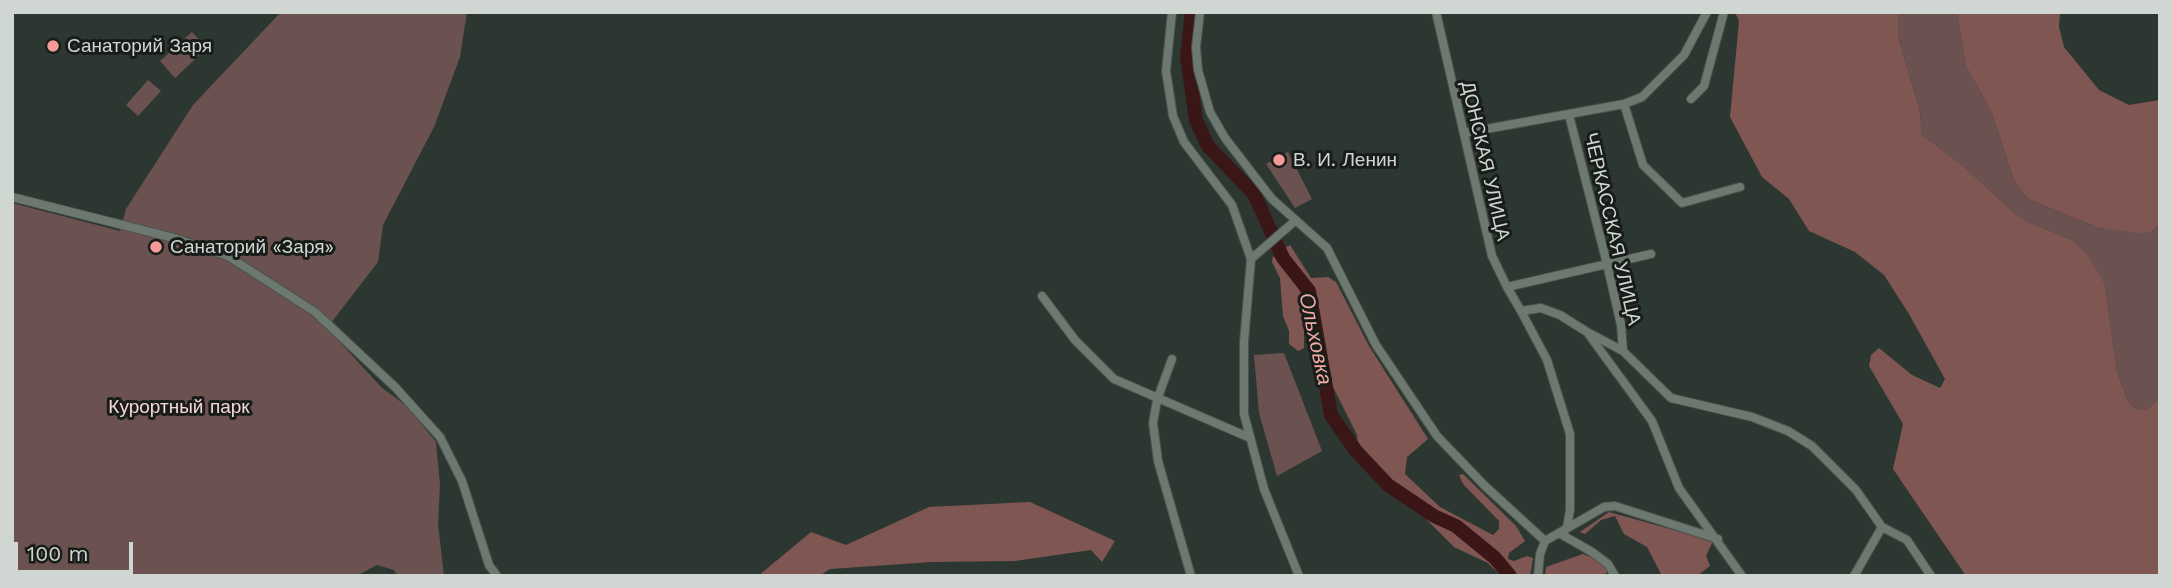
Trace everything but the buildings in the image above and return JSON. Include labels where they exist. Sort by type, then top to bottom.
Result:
[{"type":"street","points":[[1172,12],[1166,71],[1173,116],[1184,142],[1225,193],[1251,258],[1244,367],[1248,437],[1264,489],[1299,576]]},
{"type":"street","points":[[1200,12],[1196,47],[1198,69],[1210,112],[1225,138],[1265,190],[1328,248],[1376,345],[1437,436],[1545,541]]},
{"type":"street","name":"ДОНСКАЯ УЛИЦА","points":[[1436,12],[1452,92],[1492,256],[1547,360],[1570,435],[1570,510],[1567,527]]},
{"type":"street","points":[[1464,133],[1624,104],[1642,97],[1656,87],[1684,55],[1707,12]]},
{"type":"street","points":[[1691,99],[1704,86],[1724,12]]},
{"type":"street","points":[[1624,104],[1643,165],[1682,203],[1740,187]]},
{"type":"street","name":"ЧЕРКАССКАЯ УЛИЦА","points":[[1569,115],[1621,325],[1623,351]]},
{"type":"street","points":[[12,197],[167,236],[228,256],[315,312],[396,388],[440,437],[461,481],[481,546],[498,576]]},
{"type":"street","points":[[1251,258],[1296,219]]},
{"type":"street","points":[[1507,287],[1651,254]]},
{"type":"street","points":[[1042,296],[1101,368],[1114,379],[1157,400],[1248,437]]},
{"type":"street","points":[[1521,311],[1541,307],[1587,332],[1652,421],[1679,488],[1742,576]]},
{"type":"street","name":"ЧЕРКАССКАЯ УЛИЦА","points":[[1587,332],[1623,351],[1671,398],[1752,417],[1788,431],[1812,446],[1856,490],[1882,527],[1907,540],[1931,576]]},
{"type":"street","points":[[1172,359],[1157,400],[1153,423],[1158,461],[1191,576]]},
{"type":"street","points":[[1538,576],[1540,554],[1545,541],[1604,507],[1615,506],[1718,539]]},
{"type":"street","points":[[1854,576],[1882,527]]},
{"type":"street","points":[[1559,533],[1608,564],[1615,576]]},
{"type":"green space","name":"Курортный парк","points":[[281,12],[467,12],[460,57],[434,127],[383,225],[378,262],[327,328],[381,387],[408,407],[436,442],[440,485],[438,524],[444,576],[397,576],[394,570],[377,565],[356,576],[12,576],[12,203],[120,231],[126,209],[193,105]]},
{"type":"green space","points":[[1898,12],[1957,12],[1966,66],[1992,113],[2014,181],[2028,199],[2099,228],[2152,231],[2160,224],[2160,398],[2146,410],[2135,409],[2128,401],[2117,372],[2105,285],[2070,239],[2028,222],[1961,164],[1922,135],[1920,112],[1898,36]]},
{"type":"green space","points":[[192,32],[207,48],[175,78],[160,61]]},
{"type":"green space","points":[[148,80],[161,91],[138,116],[126,105]]},
{"type":"green space","points":[[1288,152],[1312,199],[1295,208],[1266,164]]},
{"type":"green space","points":[[1284,353],[1322,451],[1277,476],[1259,413],[1254,355]]},
{"type":"shaded area","points":[[1735,12],[1898,12],[1898,36],[1920,112],[1922,135],[1961,164],[2011,210],[2028,222],[2070,239],[2087,255],[2105,285],[2117,372],[2128,401],[2135,409],[2146,410],[2160,398],[2160,576],[1966,576],[1893,469],[1903,424],[1869,366],[1871,355],[1879,348],[1912,375],[1940,388],[1945,379],[1884,275],[1855,252],[1809,231],[1789,199],[1762,177],[1730,117],[1739,21]]},
{"type":"shaded area","points":[[1957,12],[2060,12],[2059,27],[2064,47],[2099,90],[2129,105],[2160,100],[2160,224],[2152,231],[2141,233],[2099,228],[2028,199],[2014,181],[1992,113],[1966,66]]},
{"type":"shaded area","points":[[1290,245],[1311,278],[1328,277],[1336,282],[1369,346],[1428,439],[1407,457],[1405,474],[1440,507],[1493,535],[1499,529],[1499,521],[1463,484],[1459,475],[1463,474],[1516,526],[1525,541],[1509,553],[1508,559],[1514,561],[1527,556],[1533,558],[1530,576],[1501,576],[1488,563],[1454,547],[1417,510],[1414,498],[1389,481],[1358,447],[1357,435],[1329,379],[1315,295],[1283,249]]},
{"type":"shaded area","points":[[1273,256],[1293,277],[1304,300],[1304,348],[1298,351],[1289,344],[1289,331],[1283,316],[1280,278],[1272,262]]},
{"type":"shaded area","points":[[1030,502],[1115,541],[1102,562],[1091,550],[1015,561],[932,562],[830,569],[819,576],[758,576],[811,532],[846,545],[929,507]]},
{"type":"shaded area","points":[[1609,512],[1713,541],[1706,556],[1710,566],[1697,576],[1662,576],[1647,547],[1624,534],[1615,516],[1601,520],[1585,534],[1580,532]]},
{"type":"shaded area","points":[[1583,554],[1596,559],[1609,571],[1602,576],[1545,576],[1546,567]]},
{"type":"waterway","name":"Ольховка","points":[[1192,12],[1187,57],[1196,120],[1208,146],[1254,194],[1283,258],[1309,291],[1331,415],[1356,451],[1388,485],[1434,516],[1456,526],[1495,558],[1510,576]]},
{"type":"place","name":"Санаторий Заря","points":[[53,46]]},
{"type":"place","name":"В. И. Ленин","points":[[1279,160]]},
{"type":"place","name":"Санаторий «Заря»","points":[[156,247]]}]
